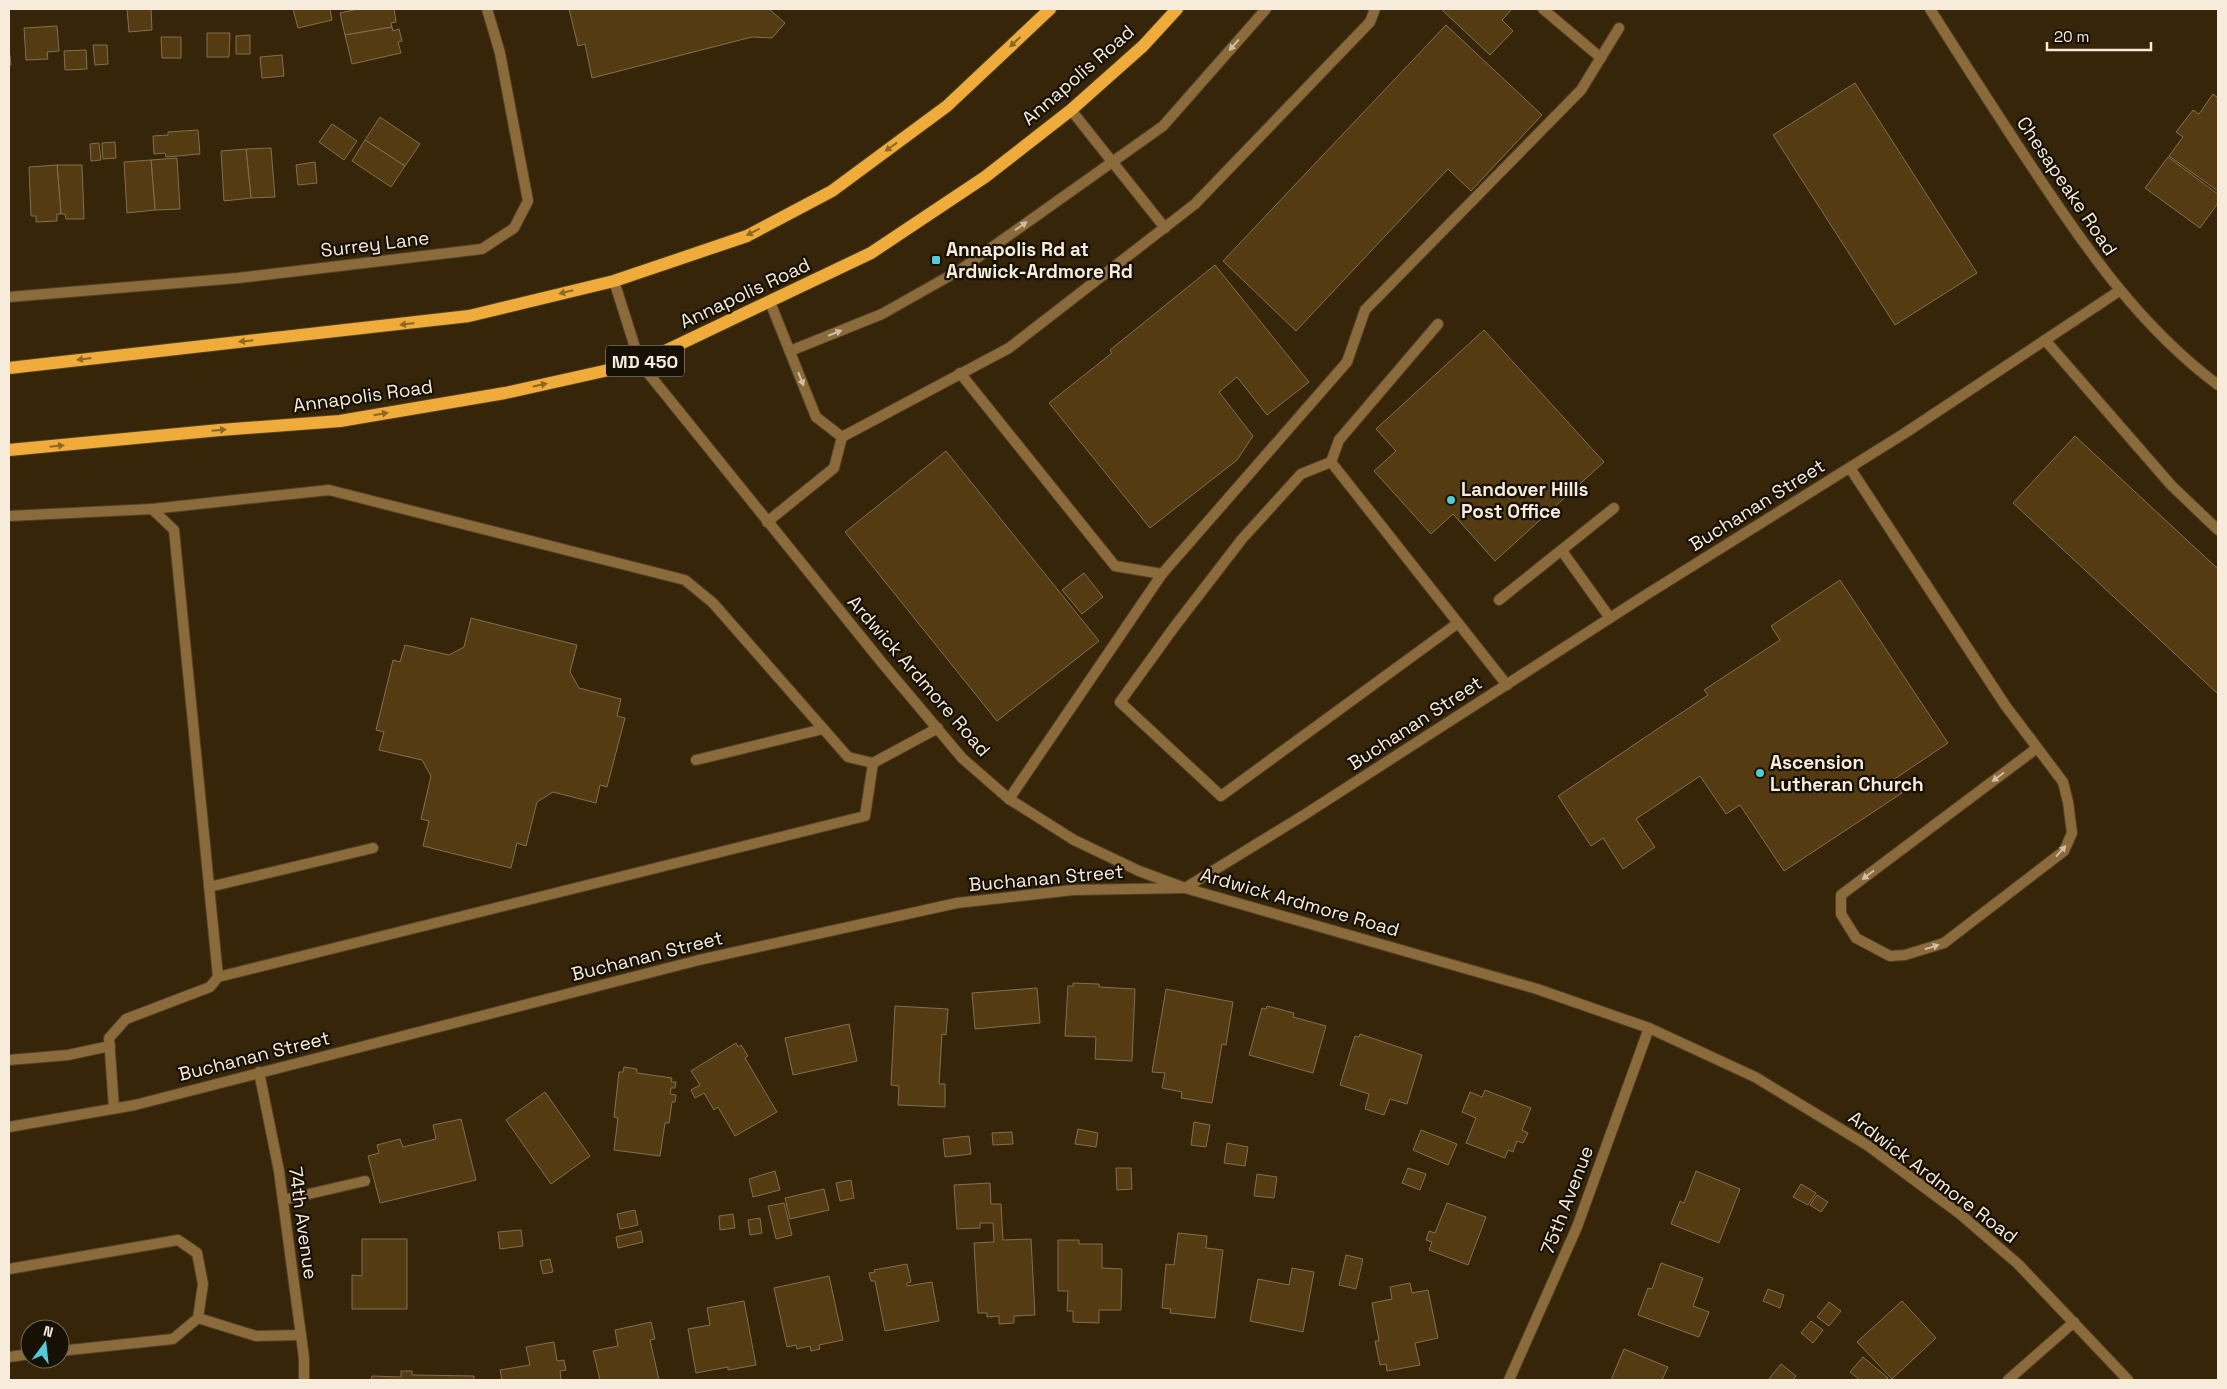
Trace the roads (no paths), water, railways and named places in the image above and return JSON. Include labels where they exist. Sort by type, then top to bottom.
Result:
[{"type":"main road","points":[[9,368],[469,316],[614,281],[747,236],[832,191],[947,106],[1050,9]]},
{"type":"main road","name":"Annapolis Road","points":[[9,450],[220,430],[340,421],[505,393],[640,363],[871,253],[984,176],[1071,110],[1143,46],[1177,9]]},
{"type":"street","name":"Surrey Lane","points":[[9,297],[238,278],[482,249],[514,228],[528,201],[500,53],[487,9]]},
{"type":"street","points":[[790,351],[882,314],[960,270],[1164,126],[1266,9]]},
{"type":"street","points":[[767,522],[834,468],[842,437],[1009,348],[1195,204],[1370,22],[1376,9]]},
{"type":"street","points":[[1543,9],[1601,58]]},
{"type":"street","name":"Chesapeake Road","points":[[1930,9],[2061,211],[2119,291],[2152,327],[2195,367],[2218,385]]},
{"type":"street","points":[[1009,799],[1162,574],[1347,362],[1365,310],[1581,90],[1619,28]]},
{"type":"street","points":[[1071,110],[1165,228]]},
{"type":"street","name":"Ardwick Ardmore Road","points":[[614,281],[640,363],[767,522],[962,758],[1009,799],[1074,840],[1139,871],[1185,888],[1528,986],[1649,1028],[1755,1077],[1867,1145],[1960,1214],[2018,1264],[2128,1380]]},
{"type":"street","name":"Buchanan Street","points":[[9,1127],[135,1105],[699,960],[957,903],[1073,890],[1185,888],[1304,816],[1610,618],[1850,468],[2119,291]]},
{"type":"street","points":[[770,302],[816,417],[842,437]]},
{"type":"street","points":[[1438,324],[1339,440],[1331,462],[1301,474],[1242,539],[1175,626],[1120,702],[1221,796],[1458,623]]},
{"type":"street","points":[[2044,340],[2171,485],[2218,530]]},
{"type":"street","points":[[960,374],[1115,566],[1162,574]]},
{"type":"street","points":[[1331,462],[1506,685]]},
{"type":"street","points":[[1850,468],[2005,705],[2063,782],[2072,833],[2064,850],[1944,943],[1906,955],[1890,956],[1856,938],[1841,914],[1841,895],[2037,748]]},
{"type":"street","points":[[9,516],[152,509],[329,490],[684,580],[713,603],[848,757],[873,764],[938,728]]},
{"type":"street","points":[[1499,600],[1614,508]]},
{"type":"street","points":[[152,509],[174,530],[218,978]]},
{"type":"street","points":[[1562,551],[1610,618]]},
{"type":"street","points":[[696,760],[824,729]]},
{"type":"street","points":[[114,1108],[110,1038],[126,1018],[210,987],[218,978],[865,816],[873,764]]},
{"type":"street","points":[[209,886],[373,848]]},
{"type":"street","name":"75th Avenue","points":[[1509,1380],[1577,1227],[1649,1028]]},
{"type":"street","points":[[9,1060],[68,1055],[110,1046]]},
{"type":"street","name":"74th Avenue","points":[[259,1072],[283,1200],[304,1358],[304,1380]]},
{"type":"street","points":[[283,1200],[366,1181]]},
{"type":"street","points":[[9,1269],[178,1240],[197,1253],[203,1284],[198,1318],[173,1339],[70,1350]]},
{"type":"street","points":[[198,1318],[256,1336],[301,1335]]},
{"type":"street","points":[[2008,1380],[2074,1322]]},
{"type":"place","name":"Annapolis Rd at Ardwick-Ardmore Rd","points":[[936,260]]},
{"type":"place","name":"Landover Hills Post Office","points":[[1451,500]]},
{"type":"place","name":"Ascension Lutheran Church","points":[[1760,773]]}]
